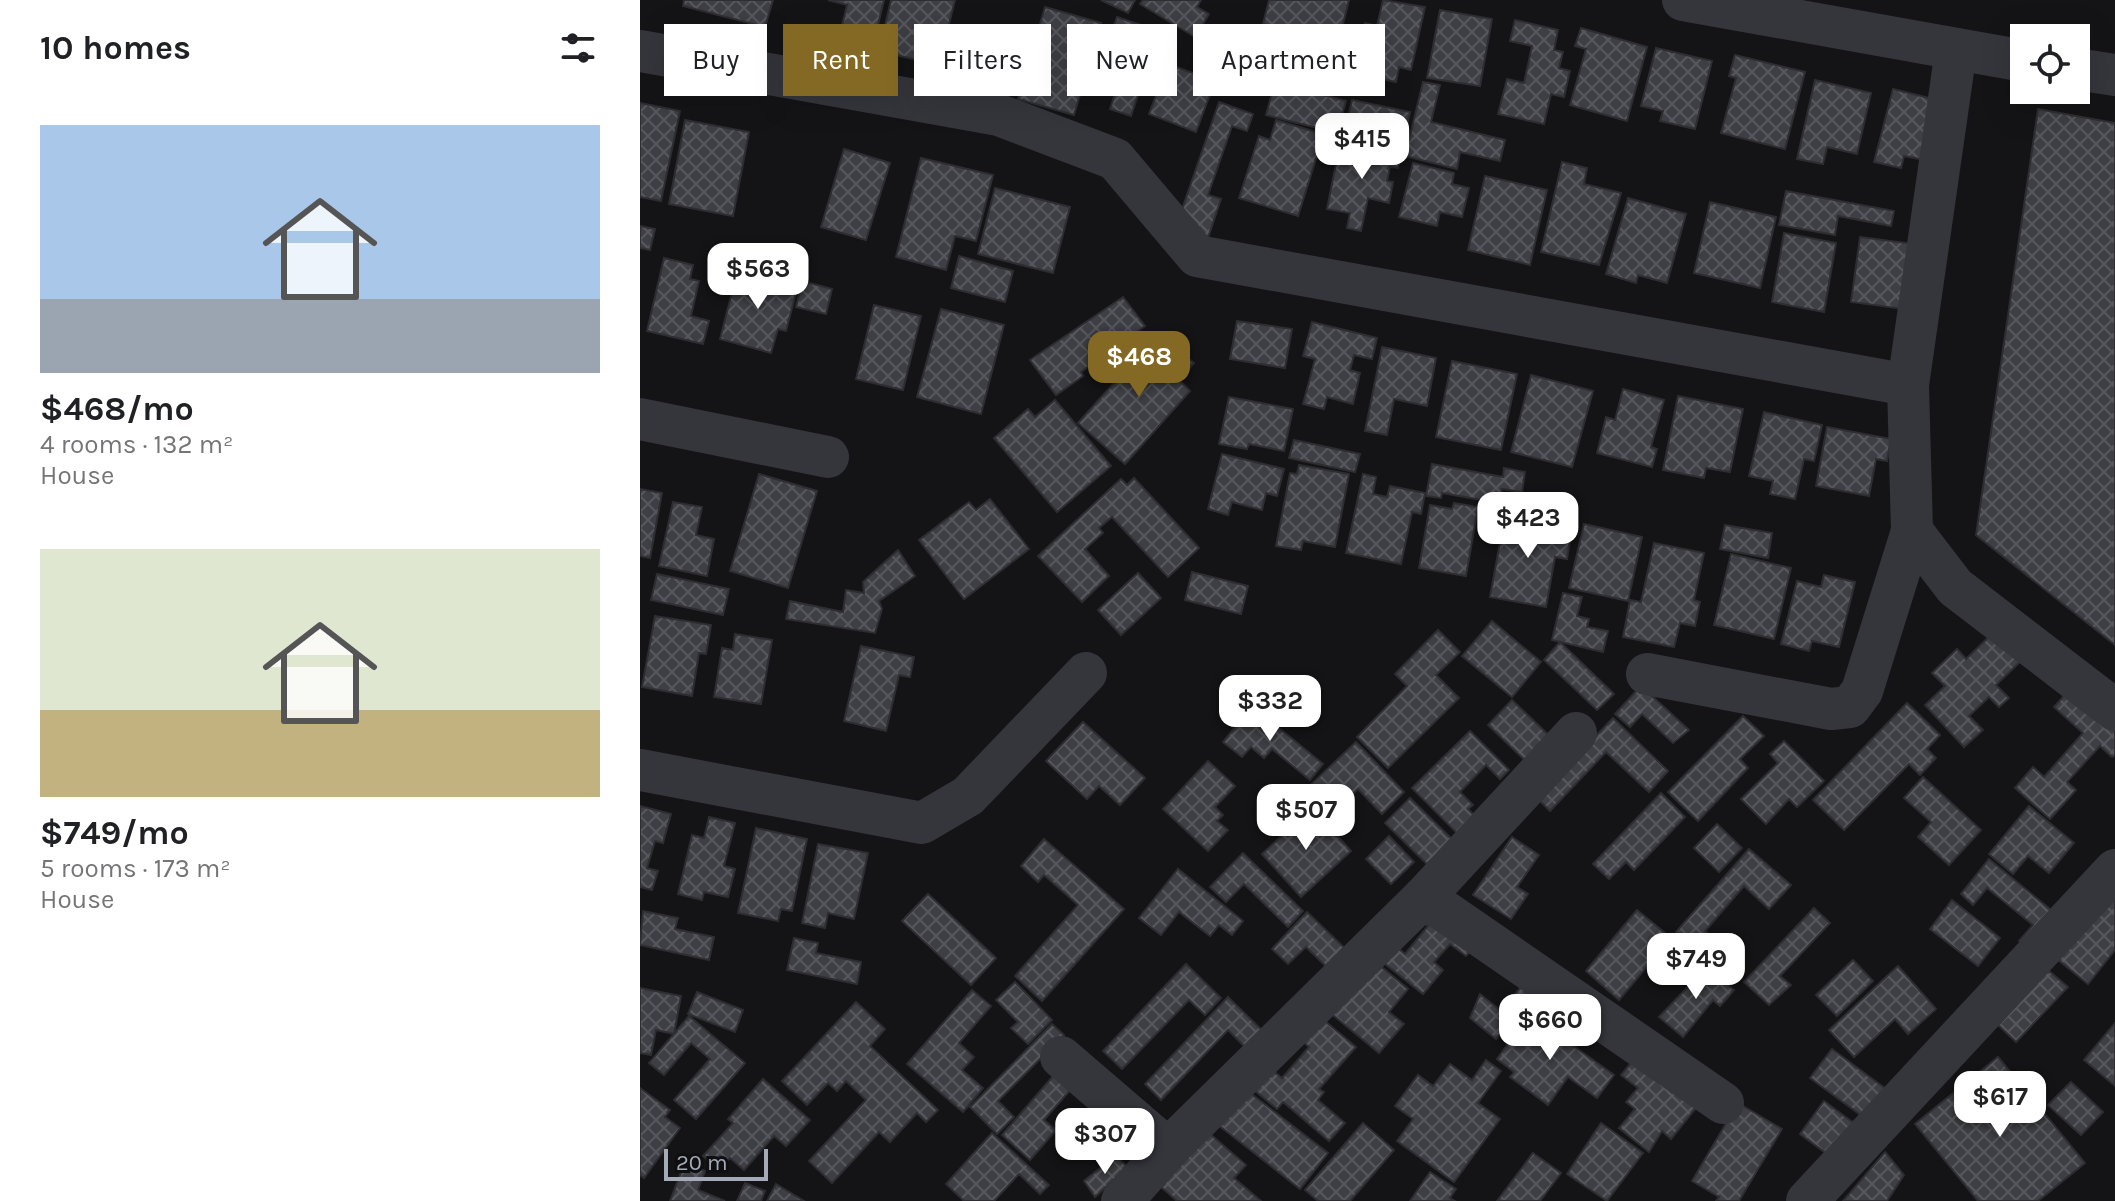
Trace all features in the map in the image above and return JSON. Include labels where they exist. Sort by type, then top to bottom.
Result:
[{"type":"street","points":[[1683,0],[2010,59]]},
{"type":"street","points":[[1647,674],[1831,709],[1850,707],[1862,691],[1912,531],[1908,385],[1956,50]]},
{"type":"street","points":[[640,51],[999,115],[1115,159],[1197,256],[1908,385]]},
{"type":"street","points":[[2090,71],[2115,75]]},
{"type":"street","points":[[640,419],[828,457]]},
{"type":"street","points":[[1912,531],[1955,587],[2115,710]]},
{"type":"street","points":[[640,770],[922,823],[968,796],[1086,673]]},
{"type":"street","points":[[1122,1201],[1168,1149],[1424,897],[1576,733]]},
{"type":"street","points":[[1807,1201],[2115,870]]},
{"type":"street","points":[[1424,897],[1723,1103]]},
{"type":"street","points":[[1061,1057],[1168,1149]]},
{"type":"building","points":[[684,0],[773,0],[766,24],[753,24],[683,6]]},
{"type":"building","points":[[828,0],[884,0],[878,24],[842,24],[847,5]]},
{"type":"building","points":[[891,0],[955,0],[949,24],[914,24],[914,59],[898,55],[898,24],[885,24]]},
{"type":"building","points":[[1101,0],[1135,0],[1128,13]]},
{"type":"building","points":[[1143,0],[1201,0],[1197,7],[1209,14],[1203,24],[1193,24],[1193,36],[1140,4]]},
{"type":"building","points":[[1269,0],[1349,0],[1343,24],[1263,24]]},
{"type":"building","points":[[1383,0],[1425,7],[1411,70],[1399,67],[1396,82],[1385,80],[1385,24],[1377,24]]},
{"type":"building","points":[[1045,7],[1101,23],[1067,24],[1067,96],[1080,96],[1074,115],[1018,99],[1019,96],[1051,96],[1051,24],[1040,24]]},
{"type":"building","points":[[1440,10],[1492,19],[1480,86],[1427,78]]},
{"type":"building","points":[[1117,17],[1138,24],[1115,24]]},
{"type":"building","points":[[1515,20],[1558,30],[1554,50],[1563,52],[1559,68],[1570,71],[1564,97],[1551,94],[1544,124],[1498,114],[1507,79],[1524,83],[1532,46],[1510,41]]},
{"type":"building","points":[[1581,28],[1647,47],[1627,121],[1570,105],[1586,49],[1575,46]]},
{"type":"building","points":[[1656,48],[1712,61],[1695,129],[1660,121],[1663,111],[1641,106]]},
{"type":"building","points":[[1735,55],[1805,72],[1785,149],[1721,133],[1736,78],[1729,76]]},
{"type":"building","points":[[1177,67],[1193,73],[1193,96],[1209,96],[1196,132],[1149,114],[1156,96],[1177,96]]},
{"type":"building","points":[[1815,80],[1871,93],[1857,154],[1827,147],[1823,164],[1797,159]]},
{"type":"building","points":[[1423,82],[1440,85],[1431,122],[1505,140],[1500,161],[1460,152],[1457,169],[1405,156]]},
{"type":"building","points":[[1893,89],[1941,101],[1925,160],[1904,156],[1901,168],[1874,162]]},
{"type":"building","points":[[1114,96],[1138,96],[1131,116],[1110,109]]},
{"type":"building","points":[[1271,96],[1327,96],[1346,101],[1337,133],[1266,115]]},
{"type":"building","points":[[1352,100],[1410,112],[1404,140],[1346,127]]},
{"type":"building","points":[[1219,102],[1253,114],[1247,131],[1232,126],[1208,195],[1221,199],[1208,238],[1176,227]]},
{"type":"building","points":[[640,103],[680,111],[661,201],[640,197]]},
{"type":"building","points":[[2038,109],[2115,123],[2115,645],[1976,535]]},
{"type":"building","points":[[685,120],[749,132],[733,216],[669,204]]},
{"type":"building","points":[[1276,120],[1329,136],[1324,151],[1319,149],[1298,216],[1239,198],[1259,136],[1270,140]]},
{"type":"building","points":[[1360,142],[1401,151],[1398,168],[1390,167],[1387,181],[1393,182],[1389,203],[1368,198],[1361,231],[1347,228],[1350,213],[1327,209],[1338,154],[1357,158]]},
{"type":"building","points":[[844,149],[890,163],[866,240],[821,227]]},
{"type":"building","points":[[921,158],[993,175],[976,241],[955,236],[946,270],[896,257]]},
{"type":"building","points":[[1562,162],[1587,168],[1584,184],[1621,193],[1599,265],[1541,252]]},
{"type":"building","points":[[1413,163],[1454,173],[1452,184],[1469,188],[1462,217],[1440,212],[1437,226],[1399,217]]},
{"type":"building","points":[[1485,176],[1547,190],[1530,265],[1468,250]]},
{"type":"building","points":[[995,188],[1070,207],[1053,273],[978,254]]},
{"type":"building","points":[[1786,191],[1894,211],[1891,226],[1838,216],[1835,235],[1779,225]]},
{"type":"building","points":[[1628,198],[1686,214],[1667,283],[1638,275],[1636,283],[1606,274]]},
{"type":"building","points":[[1710,202],[1776,217],[1760,288],[1694,273]]},
{"type":"building","points":[[640,226],[655,229],[650,250],[640,248]]},
{"type":"building","points":[[1784,233],[1836,243],[1824,312],[1772,302]]},
{"type":"building","points":[[1860,237],[1914,244],[1904,309],[1851,302]]},
{"type":"building","points":[[959,256],[1013,271],[1005,302],[951,288]]},
{"type":"building","points":[[664,258],[693,265],[690,279],[699,281],[691,316],[709,321],[703,344],[647,331]]},
{"type":"building","points":[[738,269],[798,285],[786,331],[778,329],[771,353],[720,339]]},
{"type":"building","points":[[802,281],[832,289],[826,314],[796,307]]},
{"type":"building","points":[[1123,297],[1145,326],[1081,372],[1083,376],[1056,395],[1030,360]]},
{"type":"building","points":[[874,305],[921,316],[903,390],[856,379]]},
{"type":"building","points":[[941,309],[1004,325],[981,414],[917,397]]},
{"type":"building","points":[[1237,321],[1292,329],[1285,368],[1230,359]]},
{"type":"building","points":[[1312,322],[1377,338],[1372,359],[1354,355],[1350,370],[1360,373],[1353,404],[1327,397],[1324,409],[1303,404],[1315,359],[1303,356]]},
{"type":"building","points":[[1159,333],[1194,363],[1179,380],[1190,391],[1125,464],[1078,423]]},
{"type":"building","points":[[1382,347],[1436,358],[1427,406],[1394,399],[1387,435],[1365,431]]},
{"type":"building","points":[[1452,361],[1517,374],[1501,450],[1436,437]]},
{"type":"building","points":[[1531,375],[1593,391],[1572,467],[1511,452]]},
{"type":"building","points":[[1623,389],[1664,400],[1651,447],[1657,449],[1652,467],[1597,453],[1606,417],[1615,420]]},
{"type":"building","points":[[1678,396],[1743,409],[1730,472],[1706,468],[1704,478],[1663,470]]},
{"type":"building","points":[[1229,397],[1293,409],[1284,451],[1249,444],[1247,449],[1219,444]]},
{"type":"building","points":[[1055,400],[1111,466],[1057,512],[994,438],[1028,409],[1035,417]]},
{"type":"building","points":[[1764,412],[1822,425],[1814,461],[1804,459],[1795,499],[1770,494],[1773,481],[1749,476]]},
{"type":"building","points":[[1827,427],[1891,439],[1887,461],[1876,459],[1869,496],[1816,486]]},
{"type":"building","points":[[1294,440],[1360,454],[1355,472],[1289,458]]},
{"type":"building","points":[[1222,454],[1284,469],[1277,496],[1266,493],[1262,510],[1232,502],[1228,515],[1208,509]]},
{"type":"building","points":[[1432,464],[1503,477],[1504,468],[1525,472],[1522,492],[1502,489],[1499,503],[1442,493],[1441,498],[1426,496]]},
{"type":"building","points":[[1299,465],[1349,474],[1335,547],[1303,541],[1301,550],[1276,546],[1290,473],[1297,474]]},
{"type":"building","points":[[759,474],[817,491],[788,588],[730,571]]},
{"type":"building","points":[[1363,474],[1376,477],[1373,494],[1387,497],[1390,486],[1425,493],[1421,514],[1412,512],[1401,564],[1346,553]]},
{"type":"building","points":[[1134,478],[1199,548],[1168,577],[1112,517],[1099,528],[1103,533],[1085,549],[1109,576],[1082,602],[1038,556],[1121,479],[1127,485]]},
{"type":"building","points":[[640,489],[662,493],[650,558],[640,556]]},
{"type":"building","points":[[990,499],[1029,549],[964,599],[919,540],[969,502],[976,510]]},
{"type":"building","points":[[673,502],[702,507],[696,535],[714,539],[707,576],[659,566]]},
{"type":"building","points":[[1454,503],[1478,507],[1466,576],[1419,568],[1430,505],[1452,509]]},
{"type":"building","points":[[1505,515],[1572,527],[1567,559],[1555,557],[1546,607],[1490,597]]},
{"type":"building","points":[[1584,524],[1642,537],[1628,601],[1569,588]]},
{"type":"building","points":[[1725,525],[1772,533],[1768,558],[1720,549]]},
{"type":"building","points":[[1654,543],[1704,553],[1694,600],[1700,602],[1695,626],[1680,623],[1674,647],[1623,637],[1630,600],[1641,602]]},
{"type":"building","points":[[898,550],[915,576],[879,601],[882,609],[875,633],[786,619],[790,601],[843,612],[846,590],[864,593],[863,582]]},
{"type":"building","points":[[1731,554],[1791,568],[1774,639],[1714,625]]},
{"type":"building","points":[[1192,572],[1248,586],[1241,614],[1185,600]]},
{"type":"building","points":[[1138,573],[1161,598],[1121,635],[1098,610]]},
{"type":"building","points":[[657,574],[729,589],[723,615],[651,600]]},
{"type":"building","points":[[1824,575],[1855,582],[1839,647],[1812,641],[1809,651],[1781,644],[1797,581],[1821,587]]},
{"type":"building","points":[[1563,593],[1582,597],[1577,616],[1589,619],[1587,627],[1608,631],[1603,652],[1552,640]]},
{"type":"building","points":[[655,616],[711,625],[706,654],[699,653],[692,696],[642,687]]},
{"type":"building","points":[[1492,621],[1541,662],[1512,697],[1462,656]]},
{"type":"building","points":[[1438,630],[1460,652],[1436,675],[1459,698],[1388,768],[1357,737],[1407,686],[1395,674]]},
{"type":"building","points":[[1995,631],[2023,659],[1996,685],[2009,698],[1999,707],[1989,697],[1969,716],[1983,730],[1964,747],[1925,705],[1945,686],[1932,673],[1957,649],[1966,659]]},
{"type":"building","points":[[735,634],[772,640],[761,704],[714,697],[722,648],[733,650]]},
{"type":"building","points":[[1560,642],[1614,694],[1597,710],[1544,660]]},
{"type":"building","points":[[861,646],[914,657],[910,677],[899,675],[886,731],[844,721]]},
{"type":"building","points":[[1641,686],[1689,730],[1673,743],[1642,714],[1630,727],[1615,714]]},
{"type":"building","points":[[2072,687],[2115,726],[2115,755],[2112,757],[2100,746],[2067,782],[2076,790],[2050,819],[2015,788],[2033,767],[2044,777],[2083,733],[2054,707]]},
{"type":"building","points":[[1512,700],[1560,746],[1536,771],[1488,725]]},
{"type":"building","points":[[1907,703],[1940,735],[1927,749],[1936,758],[1920,775],[1909,764],[1844,830],[1813,800]]},
{"type":"building","points":[[1252,706],[1323,764],[1310,780],[1272,749],[1264,758],[1251,747],[1242,757],[1223,742]]},
{"type":"building","points":[[1743,716],[1764,736],[1740,759],[1748,768],[1698,821],[1668,792]]},
{"type":"building","points":[[1613,718],[1668,771],[1649,792],[1606,752],[1550,811],[1537,798]]},
{"type":"building","points":[[1083,722],[1145,778],[1120,805],[1099,786],[1087,799],[1046,761]]},
{"type":"building","points":[[1470,731],[1509,770],[1500,779],[1486,765],[1460,792],[1473,805],[1468,809],[1486,827],[1469,845],[1412,788]]},
{"type":"building","points":[[1784,741],[1824,781],[1797,807],[1789,799],[1766,824],[1741,799],[1778,763],[1770,754]]},
{"type":"building","points":[[1356,742],[1404,792],[1382,814],[1358,789],[1327,818],[1302,793]]},
{"type":"building","points":[[1208,761],[1235,786],[1215,807],[1223,815],[1217,821],[1228,830],[1208,851],[1163,809]]},
{"type":"building","points":[[1923,777],[1981,830],[1949,865],[1918,837],[1931,822],[1904,798]]},
{"type":"building","points":[[1661,793],[1685,817],[1634,870],[1626,862],[1609,879],[1593,864]]},
{"type":"building","points":[[1410,798],[1462,849],[1437,874],[1385,823]]},
{"type":"building","points":[[640,806],[671,814],[663,843],[655,841],[647,868],[658,871],[652,890],[640,887]]},
{"type":"building","points":[[2029,806],[2074,843],[2049,873],[2028,856],[2013,874],[1989,854]]},
{"type":"building","points":[[1312,808],[1351,851],[1301,897],[1262,854]]},
{"type":"building","points":[[709,817],[735,823],[724,866],[735,869],[728,897],[704,892],[702,900],[678,894],[692,835],[704,838]]},
{"type":"building","points":[[1717,824],[1742,848],[1719,872],[1694,848]]},
{"type":"building","points":[[756,828],[807,839],[792,911],[781,909],[778,921],[738,913]]},
{"type":"building","points":[[1389,836],[1414,862],[1391,884],[1366,859]]},
{"type":"building","points":[[1512,837],[1539,855],[1517,887],[1528,894],[1511,919],[1473,895]]},
{"type":"building","points":[[1044,839],[1124,909],[1042,1001],[1015,976],[1078,905],[1044,875],[1038,882],[1021,866]]},
{"type":"building","points":[[818,844],[868,853],[854,919],[828,913],[825,928],[802,923]]},
{"type":"building","points":[[1749,849],[1791,885],[1769,909],[1744,886],[1705,931],[1741,963],[1727,977],[1676,932]]},
{"type":"building","points":[[1243,853],[1303,911],[1288,927],[1244,884],[1226,902],[1210,887]]},
{"type":"building","points":[[1989,859],[2057,915],[2029,950],[2019,941],[2033,925],[1987,888],[1973,905],[1961,894]]},
{"type":"building","points":[[1178,869],[1243,921],[1232,935],[1219,925],[1210,936],[1179,912],[1161,935],[1139,918]]},
{"type":"building","points":[[2115,888],[2115,950],[2088,984],[2057,959]]},
{"type":"building","points":[[928,894],[996,958],[971,985],[902,921]]},
{"type":"building","points":[[1952,900],[2000,938],[1978,966],[1930,929]]},
{"type":"building","points":[[1814,908],[1830,923],[1780,976],[1791,985],[1769,1005],[1744,982]]},
{"type":"building","points":[[1637,910],[1671,938],[1619,1000],[1586,971]]},
{"type":"building","points":[[643,911],[678,918],[675,929],[714,937],[709,960],[640,945]]},
{"type":"building","points":[[1307,912],[1355,958],[1337,977],[1306,947],[1288,964],[1272,949]]},
{"type":"building","points":[[1418,919],[1477,944],[1466,956],[1450,944],[1434,962],[1443,970],[1423,994],[1379,959],[1392,943],[1405,954],[1428,926]]},
{"type":"building","points":[[794,938],[818,943],[816,953],[861,962],[857,984],[787,970]]},
{"type":"building","points":[[1372,959],[1408,989],[1389,1012],[1404,1024],[1379,1053],[1328,1011]]},
{"type":"building","points":[[1853,960],[1873,981],[1837,1016],[1816,995]]},
{"type":"building","points":[[1186,964],[1221,998],[1205,1015],[1189,1000],[1122,1069],[1103,1051]]},
{"type":"building","points":[[1898,966],[1936,1009],[1908,1034],[1895,1019],[1854,1057],[1829,1030]]},
{"type":"building","points":[[1707,967],[1734,990],[1720,1006],[1713,1000],[1683,1037],[1659,1017]]},
{"type":"building","points":[[2048,970],[2068,987],[2016,1042],[1998,1025]]},
{"type":"building","points":[[1015,982],[1052,1020],[1028,1044],[1011,1028],[1018,1022],[996,1000]]},
{"type":"building","points":[[1525,982],[1535,991],[1496,1039],[1470,1018],[1480,994],[1501,1011]]},
{"type":"building","points":[[640,988],[681,996],[674,1034],[656,1030],[651,1055],[640,1053]]},
{"type":"building","points":[[972,990],[991,1006],[959,1043],[974,1057],[962,1070],[983,1088],[963,1112],[907,1064]]},
{"type":"building","points":[[697,992],[743,1010],[735,1032],[688,1014]]},
{"type":"building","points":[[1228,997],[1273,1041],[1248,1050],[1228,1030],[1161,1100],[1145,1084]]},
{"type":"building","points":[[856,1002],[885,1029],[870,1046],[938,1110],[926,1122],[917,1113],[890,1142],[879,1132],[832,1183],[809,1161],[866,1100],[846,1081],[837,1091],[828,1083],[807,1105],[782,1081]]},
{"type":"building","points":[[1313,1011],[1356,1047],[1319,1089],[1324,1092],[1318,1100],[1345,1123],[1329,1141],[1283,1102],[1277,1109],[1248,1085],[1266,1065],[1282,1078],[1309,1047],[1294,1034]]},
{"type":"building","points":[[1529,1014],[1614,1075],[1597,1098],[1568,1077],[1548,1105],[1510,1077],[1514,1072],[1497,1059]]},
{"type":"building","points":[[689,1016],[745,1063],[696,1119],[674,1100],[710,1059],[691,1043],[664,1075],[649,1063]]},
{"type":"building","points":[[2115,1023],[2115,1086],[2084,1060]]},
{"type":"building","points":[[1052,1024],[1064,1035],[998,1101],[1014,1117],[997,1134],[970,1107]]},
{"type":"building","points":[[1832,1049],[1894,1095],[1873,1124],[1810,1078]]},
{"type":"building","points":[[1639,1053],[1700,1103],[1671,1139],[1662,1131],[1649,1152],[1619,1128],[1635,1109],[1626,1102],[1638,1088],[1621,1075]]},
{"type":"building","points":[[1998,1057],[2085,1163],[2038,1201],[1978,1201],[1915,1124]]},
{"type":"building","points":[[1486,1060],[1501,1071],[1478,1103],[1500,1119],[1454,1182],[1397,1141],[1413,1119],[1395,1106],[1418,1075],[1433,1086],[1450,1064],[1472,1080]]},
{"type":"building","points":[[1061,1067],[1078,1081],[1044,1120],[1056,1130],[1030,1160],[1002,1135]]},
{"type":"building","points":[[763,1079],[810,1120],[786,1146],[774,1136],[744,1170],[730,1158],[718,1169],[703,1156],[733,1123],[728,1119]]},
{"type":"building","points":[[2071,1082],[2103,1112],[2081,1135],[2048,1105]]},
{"type":"building","points":[[640,1088],[670,1110],[665,1117],[680,1128],[644,1178],[640,1175]]},
{"type":"building","points":[[1245,1089],[1328,1153],[1300,1189],[1217,1124]]},
{"type":"building","points":[[1824,1101],[1863,1130],[1838,1162],[1800,1134]]},
{"type":"building","points":[[1738,1103],[1782,1129],[1739,1201],[1716,1201],[1719,1197],[1692,1181]]},
{"type":"building","points":[[1363,1123],[1394,1150],[1350,1201],[1318,1201],[1305,1190]]},
{"type":"building","points":[[1601,1123],[1643,1153],[1607,1201],[1567,1174]]},
{"type":"building","points":[[992,1133],[1049,1185],[1040,1194],[1019,1174],[994,1201],[964,1201],[946,1184]]},
{"type":"building","points":[[1209,1133],[1246,1165],[1234,1178],[1261,1201],[1177,1201],[1161,1187]]},
{"type":"building","points":[[1885,1152],[1904,1175],[1887,1201],[1843,1201]]},
{"type":"building","points":[[1533,1153],[1561,1173],[1540,1201],[1497,1201]]},
{"type":"building","points":[[1115,1156],[1128,1167],[1095,1197],[1084,1181]]},
{"type":"building","points":[[685,1162],[705,1171],[698,1190],[725,1201],[670,1201]]},
{"type":"building","points":[[1430,1172],[1456,1189],[1450,1198],[1455,1201],[1410,1201]]},
{"type":"building","points":[[745,1183],[765,1191],[761,1201],[737,1201]]},
{"type":"building","points":[[776,1184],[804,1201],[767,1201]]}]
